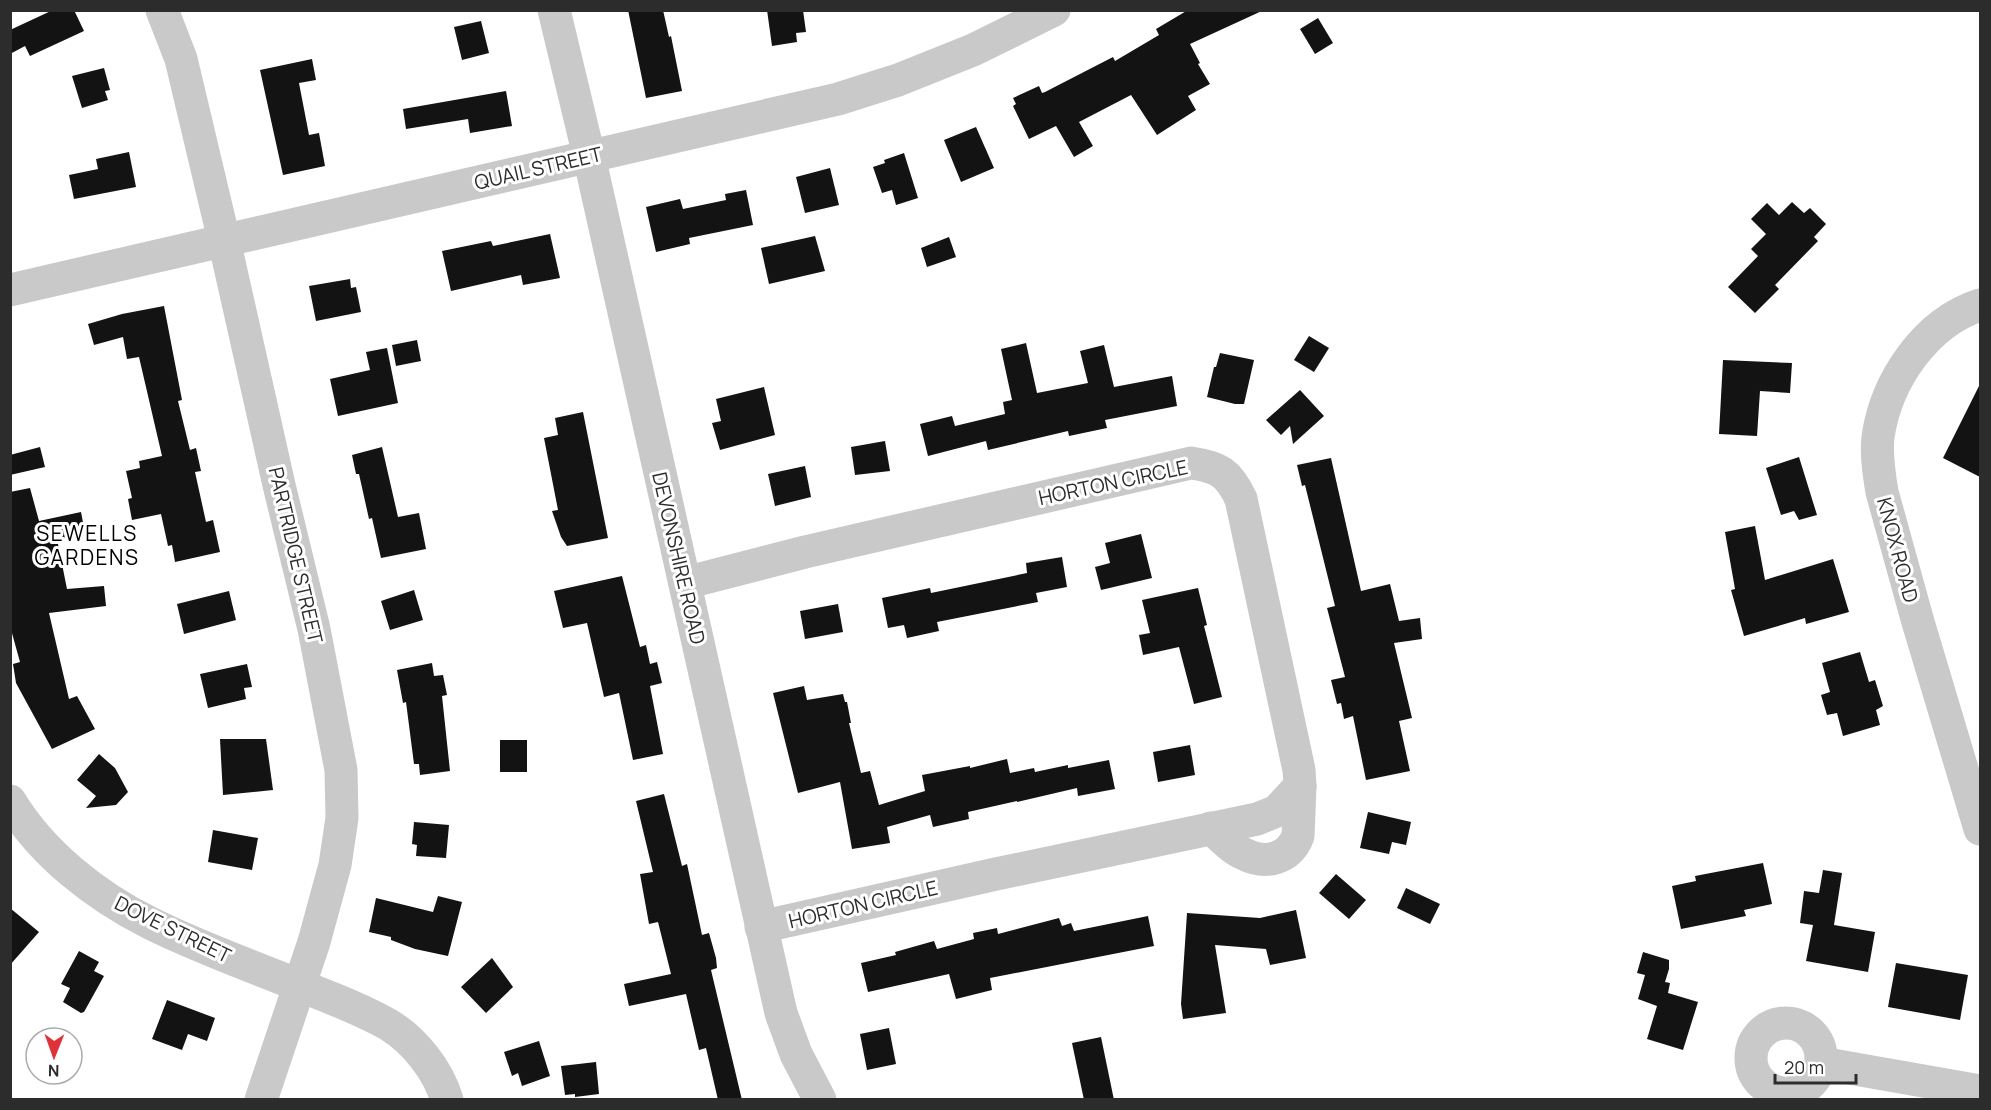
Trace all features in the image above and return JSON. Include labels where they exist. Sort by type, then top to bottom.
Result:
[{"type":"street","name":"PARTRIDGE STREET","points":[[162,10],[181,59],[224,240],[314,629],[341,770],[342,818],[335,866],[314,942],[261,1100]]},
{"type":"street","name":"DEVONSHIRE ROAD","points":[[554,10],[589,156],[781,1013],[796,1054],[820,1100]]},
{"type":"street","name":"QUAIL STREET","points":[[10,290],[838,99],[898,80],[973,50],[1054,10]]},
{"type":"street","name":"KNOX ROAD","points":[[1980,305],[1946,323],[1922,343],[1901,372],[1886,404],[1878,438],[1878,472],[1882,492],[1980,829]]},
{"type":"street","name":"HORTON CIRCLE","points":[[684,583],[1191,463],[1212,466],[1234,483],[1241,499],[1284,692],[1300,786],[1298,836],[1286,854],[1273,860],[1260,860],[1242,854],[1210,828]]},
{"type":"street","name":"HORTON CIRCLE","points":[[761,927],[1257,819],[1277,811],[1300,786]]},
{"type":"street","name":"DOVE STREET","points":[[10,801],[44,846],[73,873],[114,903],[177,936],[342,1002],[390,1026],[413,1044],[431,1066],[444,1089],[447,1100]]},
{"type":"street","points":[[1821,1063],[1980,1091]]},
{"type":"building","points":[[53,10],[74,10],[84,31],[30,56],[25,46],[10,54],[10,30]]},
{"type":"building","points":[[628,10],[663,10],[669,37],[671,36],[682,91],[646,98]]},
{"type":"building","points":[[767,10],[803,10],[806,32],[796,33],[797,42],[772,46]]},
{"type":"building","points":[[1188,10],[1264,10],[1190,44],[1210,84],[1188,96],[1196,110],[1157,135],[1131,95],[1079,122],[1093,146],[1074,157],[1056,126],[1029,139],[1013,106],[1016,104],[1013,98],[1039,86],[1042,93],[1045,92],[1113,57],[1115,61],[1159,35],[1156,29]]},
{"type":"building","points":[[1318,18],[1333,43],[1315,54],[1300,29]]},
{"type":"building","points":[[481,21],[489,53],[462,60],[454,27]]},
{"type":"building","points":[[312,59],[316,80],[299,83],[309,135],[319,133],[325,166],[283,175],[260,70]]},
{"type":"building","points":[[104,68],[110,90],[105,91],[108,100],[82,108],[72,76]]},
{"type":"building","points":[[506,91],[512,126],[470,133],[468,119],[406,129],[403,109]]},
{"type":"building","points":[[976,127],[994,168],[961,182],[944,140]]},
{"type":"building","points":[[129,152],[136,187],[74,199],[69,175],[98,169],[96,159]]},
{"type":"building","points":[[904,153],[918,198],[896,205],[892,190],[882,193],[873,167],[885,163],[884,160]]},
{"type":"building","points":[[830,168],[839,205],[805,213],[796,177]]},
{"type":"building","points":[[746,190],[753,225],[689,238],[690,244],[656,252],[646,207],[680,199],[683,209],[726,200],[725,194]]},
{"type":"building","points":[[1792,202],[1804,213],[1810,208],[1826,224],[1814,237],[1818,241],[1775,285],[1779,289],[1755,313],[1728,287],[1758,256],[1751,249],[1766,234],[1751,219],[1767,203],[1779,215]]},
{"type":"building","points":[[550,234],[560,278],[523,285],[521,275],[451,291],[442,251],[491,241],[493,246]]},
{"type":"building","points":[[815,236],[825,271],[769,284],[761,248]]},
{"type":"building","points":[[949,237],[956,257],[927,267],[921,248]]},
{"type":"building","points":[[350,279],[351,288],[356,287],[361,312],[316,321],[309,286]]},
{"type":"building","points":[[164,306],[182,400],[178,401],[190,450],[196,448],[201,471],[195,472],[206,522],[213,520],[220,552],[175,562],[172,545],[168,546],[161,514],[132,520],[128,499],[132,498],[126,471],[140,468],[139,461],[162,456],[139,357],[127,359],[123,337],[94,345],[88,324],[122,314]]},
{"type":"building","points":[[1309,336],[1329,348],[1314,372],[1294,360]]},
{"type":"building","points":[[417,340],[421,361],[396,366],[392,345]]},
{"type":"building","points":[[1026,343],[1037,393],[1088,383],[1080,351],[1104,345],[1114,387],[1172,376],[1177,406],[1105,420],[1107,428],[1069,436],[1068,431],[988,450],[986,441],[928,456],[920,424],[952,416],[955,426],[1005,414],[1003,402],[1012,400],[1001,349]]},
{"type":"building","points":[[387,348],[398,403],[338,416],[330,379],[370,370],[366,352]]},
{"type":"building","points":[[1220,353],[1254,360],[1244,404],[1207,397]]},
{"type":"building","points":[[1723,360],[1792,363],[1790,393],[1760,391],[1757,436],[1719,434]]},
{"type":"building","points":[[1980,384],[1980,477],[1943,458]]},
{"type":"building","points":[[764,387],[775,435],[720,450],[712,423],[721,421],[716,399]]},
{"type":"building","points":[[1300,390],[1324,416],[1293,444],[1290,426],[1281,435],[1266,420]]},
{"type":"building","points":[[583,412],[608,538],[567,546],[561,537],[552,511],[558,510],[544,438],[558,435],[555,418]]},
{"type":"building","points":[[885,441],[890,471],[855,475],[851,447]]},
{"type":"building","points":[[40,447],[45,467],[10,475],[10,455]]},
{"type":"building","points":[[382,447],[398,517],[419,513],[426,549],[381,558],[372,518],[369,519],[359,474],[356,474],[352,455]]},
{"type":"building","points":[[1799,457],[1817,515],[1799,520],[1794,511],[1781,515],[1766,468]]},
{"type":"building","points":[[1331,458],[1361,591],[1390,584],[1399,621],[1420,618],[1422,639],[1394,643],[1412,718],[1399,721],[1410,771],[1366,780],[1353,716],[1344,719],[1341,703],[1337,704],[1331,680],[1345,677],[1327,608],[1335,606],[1305,485],[1302,486],[1297,465]]},
{"type":"building","points":[[805,466],[811,497],[775,506],[768,474]]},
{"type":"building","points":[[30,488],[39,521],[81,512],[85,533],[57,539],[67,589],[104,586],[106,606],[49,613],[69,699],[77,696],[95,729],[52,749],[16,683],[13,664],[20,662],[10,626],[10,492]]},
{"type":"building","points":[[1755,526],[1765,580],[1833,559],[1849,612],[1806,624],[1805,618],[1744,636],[1731,590],[1735,589],[1725,532]]},
{"type":"building","points":[[1141,534],[1152,578],[1101,590],[1095,567],[1110,563],[1105,543]]},
{"type":"building","points":[[1062,557],[1067,587],[1036,593],[1038,602],[937,622],[939,631],[907,638],[904,625],[888,628],[882,598],[930,588],[931,593],[1027,573],[1026,563]]},
{"type":"building","points":[[622,576],[640,647],[646,645],[650,664],[657,662],[662,683],[650,686],[663,754],[633,760],[619,693],[604,697],[587,623],[563,628],[554,591]]},
{"type":"building","points":[[1198,588],[1207,625],[1204,626],[1222,697],[1194,704],[1179,647],[1143,655],[1139,635],[1150,633],[1142,600]]},
{"type":"building","points":[[414,590],[423,620],[390,630],[381,601]]},
{"type":"building","points":[[229,591],[236,620],[184,634],[177,604]]},
{"type":"building","points":[[838,604],[843,632],[805,639],[800,611]]},
{"type":"building","points":[[1860,652],[1869,682],[1875,680],[1883,706],[1876,710],[1880,725],[1843,736],[1837,713],[1827,715],[1821,695],[1830,692],[1822,663]]},
{"type":"building","points":[[432,663],[434,676],[443,675],[447,695],[442,696],[450,771],[420,775],[419,764],[414,764],[406,702],[403,703],[397,670]]},
{"type":"building","points":[[247,664],[252,687],[244,688],[246,699],[208,708],[200,674]]},
{"type":"building","points":[[804,686],[807,700],[843,694],[847,702],[851,723],[849,723],[861,773],[870,771],[879,805],[925,791],[922,775],[970,766],[970,768],[1007,759],[1010,773],[1034,768],[1035,772],[1068,765],[1068,768],[1109,760],[1115,789],[1078,796],[1077,788],[968,812],[969,819],[933,827],[930,815],[887,827],[890,843],[852,849],[840,782],[798,793],[773,693]]},
{"type":"building","points":[[220,739],[266,739],[273,790],[223,795]]},
{"type":"building","points":[[500,740],[527,740],[527,772],[500,772]]},
{"type":"building","points":[[1190,745],[1195,775],[1158,782],[1153,752]]},
{"type":"building","points":[[99,754],[115,768],[128,792],[116,805],[86,808],[96,796],[77,780]]},
{"type":"building","points":[[664,794],[682,866],[687,864],[702,935],[709,933],[716,958],[717,968],[711,970],[742,1100],[718,1100],[706,1048],[699,1050],[686,994],[629,1006],[624,984],[671,974],[658,922],[649,924],[640,874],[653,872],[636,801]]},
{"type":"building","points":[[1368,812],[1411,822],[1406,845],[1392,842],[1389,854],[1360,848]]},
{"type":"building","points":[[414,822],[449,825],[446,858],[416,856],[417,845],[412,844]]},
{"type":"building","points":[[213,830],[258,838],[252,870],[208,862]]},
{"type":"building","points":[[1763,863],[1772,904],[1744,910],[1746,916],[1681,929],[1672,886],[1696,881],[1695,876]]},
{"type":"building","points":[[1823,870],[1842,873],[1834,925],[1875,932],[1868,972],[1806,961],[1813,925],[1800,923],[1804,891],[1819,893]]},
{"type":"building","points":[[1336,874],[1366,900],[1349,919],[1319,893]]},
{"type":"building","points":[[1406,888],[1440,904],[1430,924],[1397,908]]},
{"type":"building","points":[[438,896],[462,902],[448,956],[415,949],[391,940],[391,937],[369,932],[376,898],[433,912]]},
{"type":"building","points":[[10,908],[39,932],[10,965]]},
{"type":"building","points":[[1296,910],[1306,958],[1270,965],[1266,949],[1215,945],[1226,1013],[1183,1019],[1181,1004],[1187,913],[1260,918]]},
{"type":"building","points":[[1148,916],[1154,946],[990,978],[992,990],[956,999],[949,974],[868,992],[861,963],[896,955],[895,952],[934,941],[937,949],[974,939],[973,933],[997,928],[998,934],[1059,918],[1062,926],[1071,923],[1074,931]]},
{"type":"building","points":[[79,951],[99,962],[94,971],[104,976],[84,1012],[81,1013],[63,1002],[70,988],[61,984]]},
{"type":"building","points":[[1643,952],[1669,960],[1665,982],[1670,983],[1668,993],[1698,1002],[1683,1050],[1647,1039],[1657,1006],[1638,999],[1645,975],[1637,973]]},
{"type":"building","points":[[492,958],[513,987],[486,1013],[461,987]]},
{"type":"building","points":[[1896,963],[1968,975],[1960,1020],[1888,1007]]},
{"type":"building","points":[[167,1000],[215,1018],[207,1041],[188,1034],[182,1050],[152,1039]]},
{"type":"building","points":[[889,1028],[896,1064],[867,1070],[860,1034]]},
{"type":"building","points":[[1101,1037],[1114,1100],[1084,1100],[1072,1043]]},
{"type":"building","points":[[539,1041],[550,1076],[522,1086],[518,1073],[512,1076],[504,1052]]},
{"type":"building","points":[[596,1062],[599,1094],[575,1097],[575,1094],[565,1095],[561,1066]]},
{"type":"district","name":"SEWELLS GARDENS","points":[[87,545]]}]
